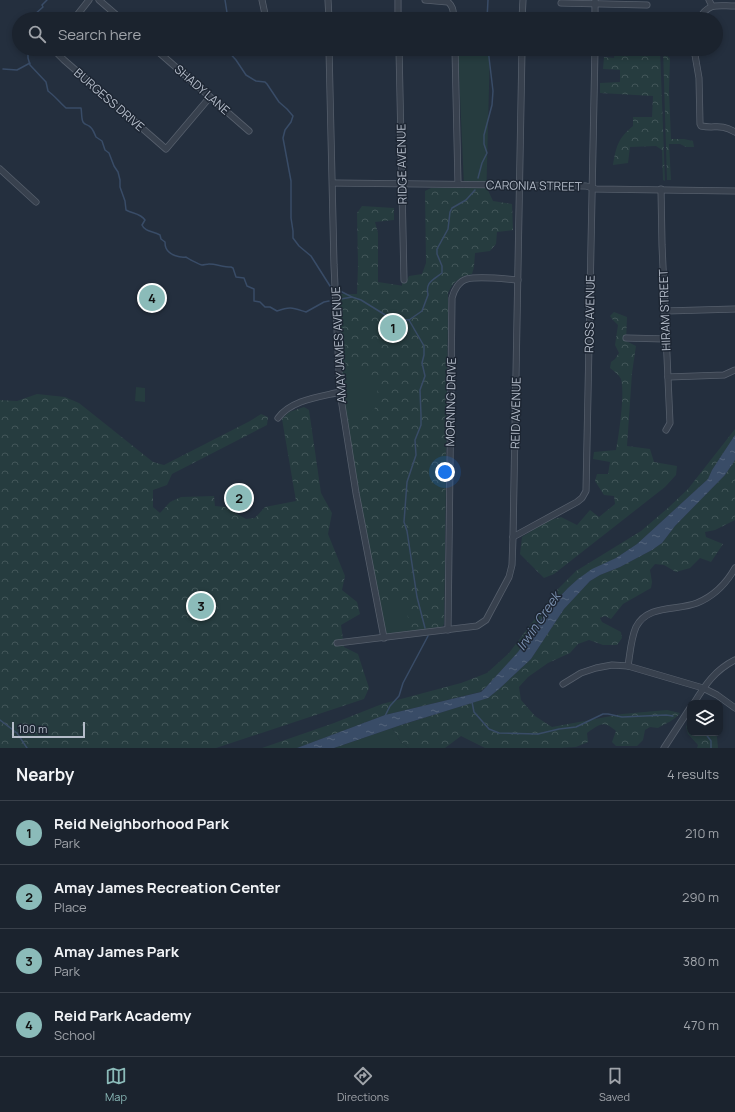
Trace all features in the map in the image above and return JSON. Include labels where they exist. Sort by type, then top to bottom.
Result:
[{"type":"street","points":[[80,12],[89,0]]},
{"type":"street","points":[[99,0],[113,12]]},
{"type":"street","points":[[262,0],[265,12]]},
{"type":"street","points":[[328,0],[329,12]]},
{"type":"street","points":[[398,0],[398,12]]},
{"type":"street","points":[[425,0],[447,1],[452,6],[453,12]]},
{"type":"street","points":[[522,12],[523,0]]},
{"type":"street","points":[[561,3],[595,2],[647,5]]},
{"type":"street","points":[[704,12],[711,3],[735,6]]},
{"type":"street","name":"BURGESS DRIVE","points":[[60,56],[166,149],[210,97]]},
{"type":"street","name":"SHADY LANE","points":[[163,56],[249,131]]},
{"type":"street","name":"AMAY JAMES AVENUE","points":[[330,56],[337,346],[340,392],[356,493],[384,638]]},
{"type":"street","name":"RIDGE AVENUE","points":[[398,56],[404,280]]},
{"type":"street","points":[[455,56],[458,184]]},
{"type":"street","name":"REID AVENUE","points":[[337,643],[477,626],[486,620],[511,571],[513,537],[522,56]]},
{"type":"street","name":"ROSS AVENUE","points":[[513,537],[577,502],[582,498],[586,491],[594,56]]},
{"type":"street","points":[[695,56],[699,78],[701,126],[721,126],[735,132]]},
{"type":"street","points":[[0,169],[36,202]]},
{"type":"street","name":"CARONIA STREET","points":[[333,183],[586,186],[592,188],[735,191]]},
{"type":"street","name":"HIRAM STREET","points":[[661,190],[670,423],[666,430]]},
{"type":"street","name":"MORNING DRIVE","points":[[448,630],[452,298],[455,290],[460,284],[468,279],[518,280]]},
{"type":"street","points":[[666,311],[735,309]]},
{"type":"street","points":[[626,338],[666,339]]},
{"type":"street","points":[[668,377],[724,375],[735,370]]},
{"type":"street","points":[[278,418],[283,411],[291,406],[340,392]]},
{"type":"street","points":[[628,666],[634,634],[642,619],[658,610],[693,604],[708,598],[723,585],[735,568]]},
{"type":"street","points":[[696,700],[703,688],[716,673],[735,660]]},
{"type":"street","points":[[563,684],[581,673],[596,668],[612,665],[628,666],[703,688],[723,699],[735,708]]},
{"type":"street","points":[[664,748],[687,713]]},
{"type":"green space","points":[[458,56],[490,56],[485,245],[472,245],[472,274],[463,276],[457,280],[448,293],[444,624],[440,627],[385,634],[343,398],[339,353],[338,294],[369,294],[402,286],[402,280],[429,280],[431,188],[464,188]]},
{"type":"green space","points":[[614,56],[660,56],[665,181],[663,180],[662,150],[656,146],[630,147],[628,163],[613,165],[618,143],[633,126],[633,117],[652,117],[653,96],[600,93],[600,83],[620,82],[620,70],[603,69],[604,57],[614,58]]},
{"type":"green space","points":[[663,56],[668,56],[670,58],[669,91],[671,139],[693,141],[694,147],[686,147],[680,144],[669,144],[671,180],[667,180]]},
{"type":"green space","points":[[431,188],[487,188],[493,201],[512,204],[513,230],[497,232],[496,244],[490,251],[475,253],[472,274],[463,276],[457,280],[448,293],[444,621],[443,626],[440,627],[410,631],[406,605],[379,601],[346,419],[365,416],[374,410],[378,401],[377,385],[369,372],[360,369],[341,373],[339,303],[357,294],[357,213],[362,206],[394,208],[394,220],[375,222],[378,233],[378,282],[404,286],[409,276],[422,274],[426,263],[425,191]]},
{"type":"green space","points":[[614,312],[627,317],[626,341],[636,346],[632,373],[627,446],[650,449],[654,462],[677,466],[676,475],[665,487],[554,574],[544,578],[520,554],[522,537],[547,521],[561,517],[577,525],[590,510],[599,517],[615,504],[614,496],[604,495],[595,481],[597,474],[608,474],[610,462],[593,459],[594,452],[616,450],[619,434],[622,386],[621,379],[610,368],[611,362],[619,353],[615,345],[618,325],[610,316]]},
{"type":"green space","points":[[136,387],[145,388],[145,402],[135,401]]},
{"type":"green space","points":[[37,394],[65,397],[79,403],[153,462],[164,465],[261,414],[268,417],[267,425],[172,474],[167,485],[153,490],[153,507],[160,513],[170,502],[181,497],[214,496],[215,506],[225,507],[246,519],[255,518],[265,507],[296,501],[282,419],[289,412],[304,407],[309,410],[321,493],[332,513],[328,534],[345,576],[342,590],[357,602],[360,614],[341,625],[344,647],[358,654],[369,688],[364,699],[216,748],[0,748],[0,400],[17,401]]},
{"type":"green space","points":[[735,429],[735,435],[712,470],[708,479],[637,544],[616,558],[578,579],[568,588],[549,608],[518,652],[480,692],[385,715],[297,748],[262,748],[334,723],[382,704],[461,683],[487,673],[509,653],[556,591],[576,571],[641,531],[668,508],[688,489]]},
{"type":"green space","points":[[735,460],[735,520],[715,530],[705,532],[706,537],[723,544],[711,562],[700,558],[690,568],[676,572],[664,565],[655,564],[650,570],[652,582],[651,588],[623,604],[611,619],[605,616],[600,618],[602,622],[621,632],[622,638],[617,645],[603,645],[589,640],[578,644],[570,653],[548,663],[528,677],[519,687],[521,700],[535,716],[552,727],[622,714],[667,710],[680,713],[675,718],[658,728],[650,727],[645,730],[643,740],[637,746],[616,746],[612,742],[616,731],[605,724],[598,726],[587,733],[588,742],[576,747],[485,748],[461,736],[445,748],[409,748],[401,742],[392,728],[488,698],[499,689],[531,659],[564,609],[590,581],[600,575],[620,567],[662,543],[675,526],[725,475]]},
{"type":"green space","points":[[392,728],[401,742],[409,748],[334,748]]},
{"type":"green space","points":[[690,736],[717,737],[718,748],[697,748],[698,745]]},
{"type":"water","points":[[735,435],[735,460],[725,475],[675,526],[662,543],[620,567],[600,575],[590,581],[564,609],[531,659],[488,698],[404,724],[334,748],[297,748],[385,715],[481,692],[518,652],[549,608],[568,588],[592,569],[616,558],[637,544],[708,479],[712,470]]},
{"type":"waterway","points":[[37,12],[43,7],[42,5],[47,0]]},
{"type":"waterway","points":[[225,0],[227,12]]},
{"type":"waterway","points":[[487,12],[488,0]]},
{"type":"waterway","points":[[28,56],[30,65],[46,82],[48,91],[66,108],[81,108],[83,122],[92,128],[96,137],[102,141],[105,150],[109,153],[118,172],[126,210],[143,218],[145,220],[142,225],[143,227],[160,235],[161,239],[165,242],[167,250],[172,254],[186,257],[202,265],[212,264],[233,268],[236,277],[244,278],[247,286],[254,289],[254,301],[260,302],[265,307],[270,307],[277,311],[292,308],[306,312],[324,302],[329,301]]},
{"type":"waterway","points":[[232,56],[246,75],[256,81],[265,82],[279,102],[293,116],[291,122],[285,130],[283,138],[291,181],[291,218],[293,238],[299,246],[311,256],[330,286]]},
{"type":"waterway","points":[[478,178],[482,163],[487,153],[484,144],[484,135],[492,105],[493,91],[489,56]]},
{"type":"waterway","points":[[3,69],[17,70],[30,63]]},
{"type":"waterway","points":[[340,291],[361,300],[394,319],[409,320],[422,311],[428,295],[427,291],[430,282],[442,273],[442,266],[437,254],[437,249],[448,229],[450,212],[452,208],[466,200],[475,190]]},
{"type":"waterway","points":[[341,299],[352,297]]},
{"type":"waterway","points":[[409,320],[424,346],[422,363],[425,376],[420,390],[421,425],[415,440],[416,455],[407,482],[404,522],[407,531],[417,597],[425,628]]},
{"type":"waterway","points":[[385,716],[390,706],[399,696],[403,683],[428,636]]},
{"type":"waterway","points":[[472,702],[474,712],[489,729],[499,733],[538,734],[576,727],[603,714],[622,717],[673,716]]},
{"type":"waterway","points":[[0,720],[17,733],[27,748]]},
{"type":"waterway","points":[[707,736],[711,741],[711,748]]},
{"type":"place","name":"Reid Park Academy","points":[[152,298]]},
{"type":"place","name":"Reid Neighborhood Park","points":[[393,328]]},
{"type":"place","name":"Amay James Recreation Center","points":[[239,498]]},
{"type":"place","name":"Amay James Park","points":[[201,606]]},
{"type":"water label","name":"Irwin Creek","points":[[538,621]]}]
